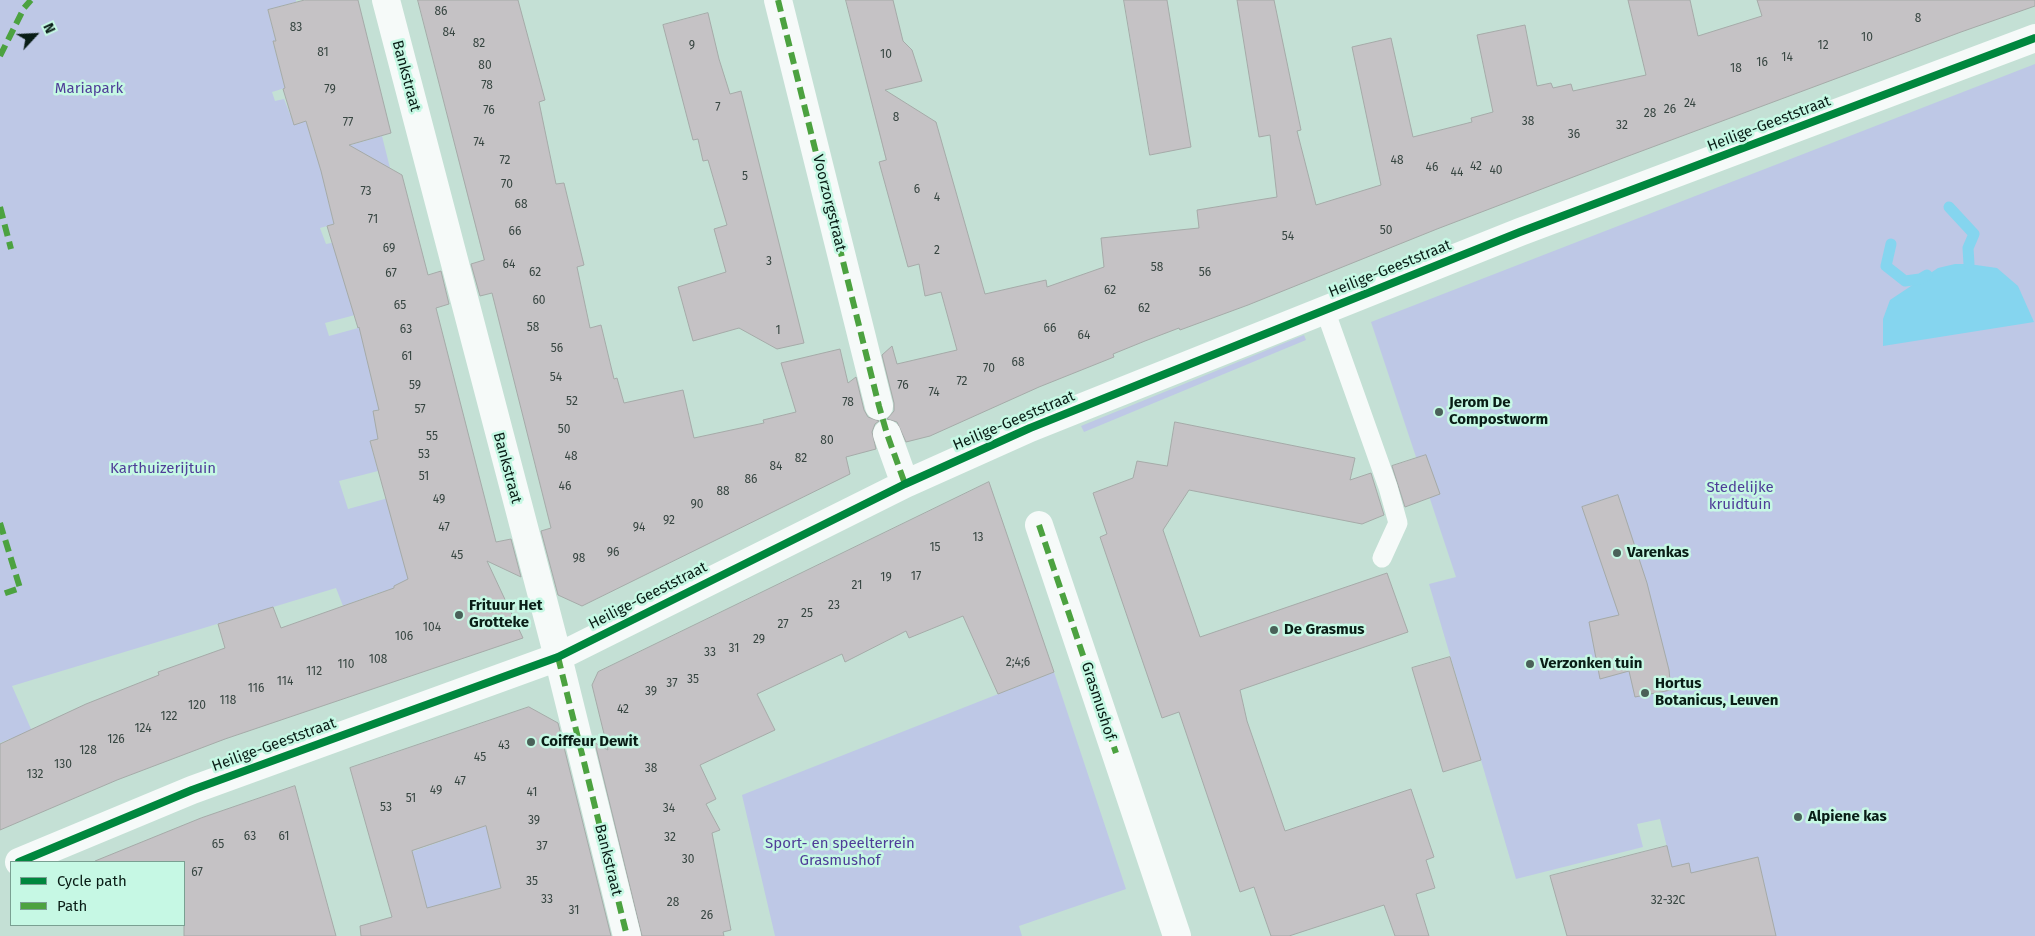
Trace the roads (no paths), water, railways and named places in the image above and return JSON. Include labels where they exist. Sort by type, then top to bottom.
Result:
[{"type":"street","name":"Bankstraat","points":[[386,0],[558,657],[627,936]]},
{"type":"street","name":"Voorzorgstraat","points":[[778,0],[879,406]]},
{"type":"street","name":"Heilige-Geeststraat","points":[[21,861],[192,790],[558,657],[905,484],[1030,428],[1520,232],[2035,38]]},
{"type":"street","points":[[887,434],[905,484]]},
{"type":"street","name":"Grasmushof","points":[[1039,525],[1177,936]]},
{"type":"lane","points":[[1325,310],[1388,487],[1398,523],[1382,558]]},
{"type":"water","points":[[1955,264],[1997,268],[2018,286],[2034,322],[1883,346],[1883,319],[1890,300],[1938,268]]},
{"type":"waterway","points":[[1949,207],[1974,234],[1968,248],[1969,264]]},
{"type":"waterway","points":[[1891,244],[1886,266],[1905,281],[1920,279],[1927,275]]},
{"type":"place","name":"Jerom De Compostworm","points":[[1439,412]]},
{"type":"place","name":"Varenkas","points":[[1617,553]]},
{"type":"place","name":"Frituur Het Grotteke","points":[[459,615]]},
{"type":"place","name":"De Grasmus","points":[[1274,630]]},
{"type":"place","name":"Verzonken tuin","points":[[1530,664]]},
{"type":"place","name":"Hortus Botanicus, Leuven","points":[[1645,693]]},
{"type":"place","name":"Coiffeur Dewit","points":[[531,742]]},
{"type":"place","name":"Alpiene kas","points":[[1798,817]]},
{"type":"park label","name":"Mariapark","points":[[89,89]]},
{"type":"park label","name":"Karthuizerijtuin","points":[[163,469]]},
{"type":"park label","name":"Stedelijke kruidtuin","points":[[1740,496]]},
{"type":"park label","name":"Sport- en speelterrein Grasmushof","points":[[840,852]]}]
